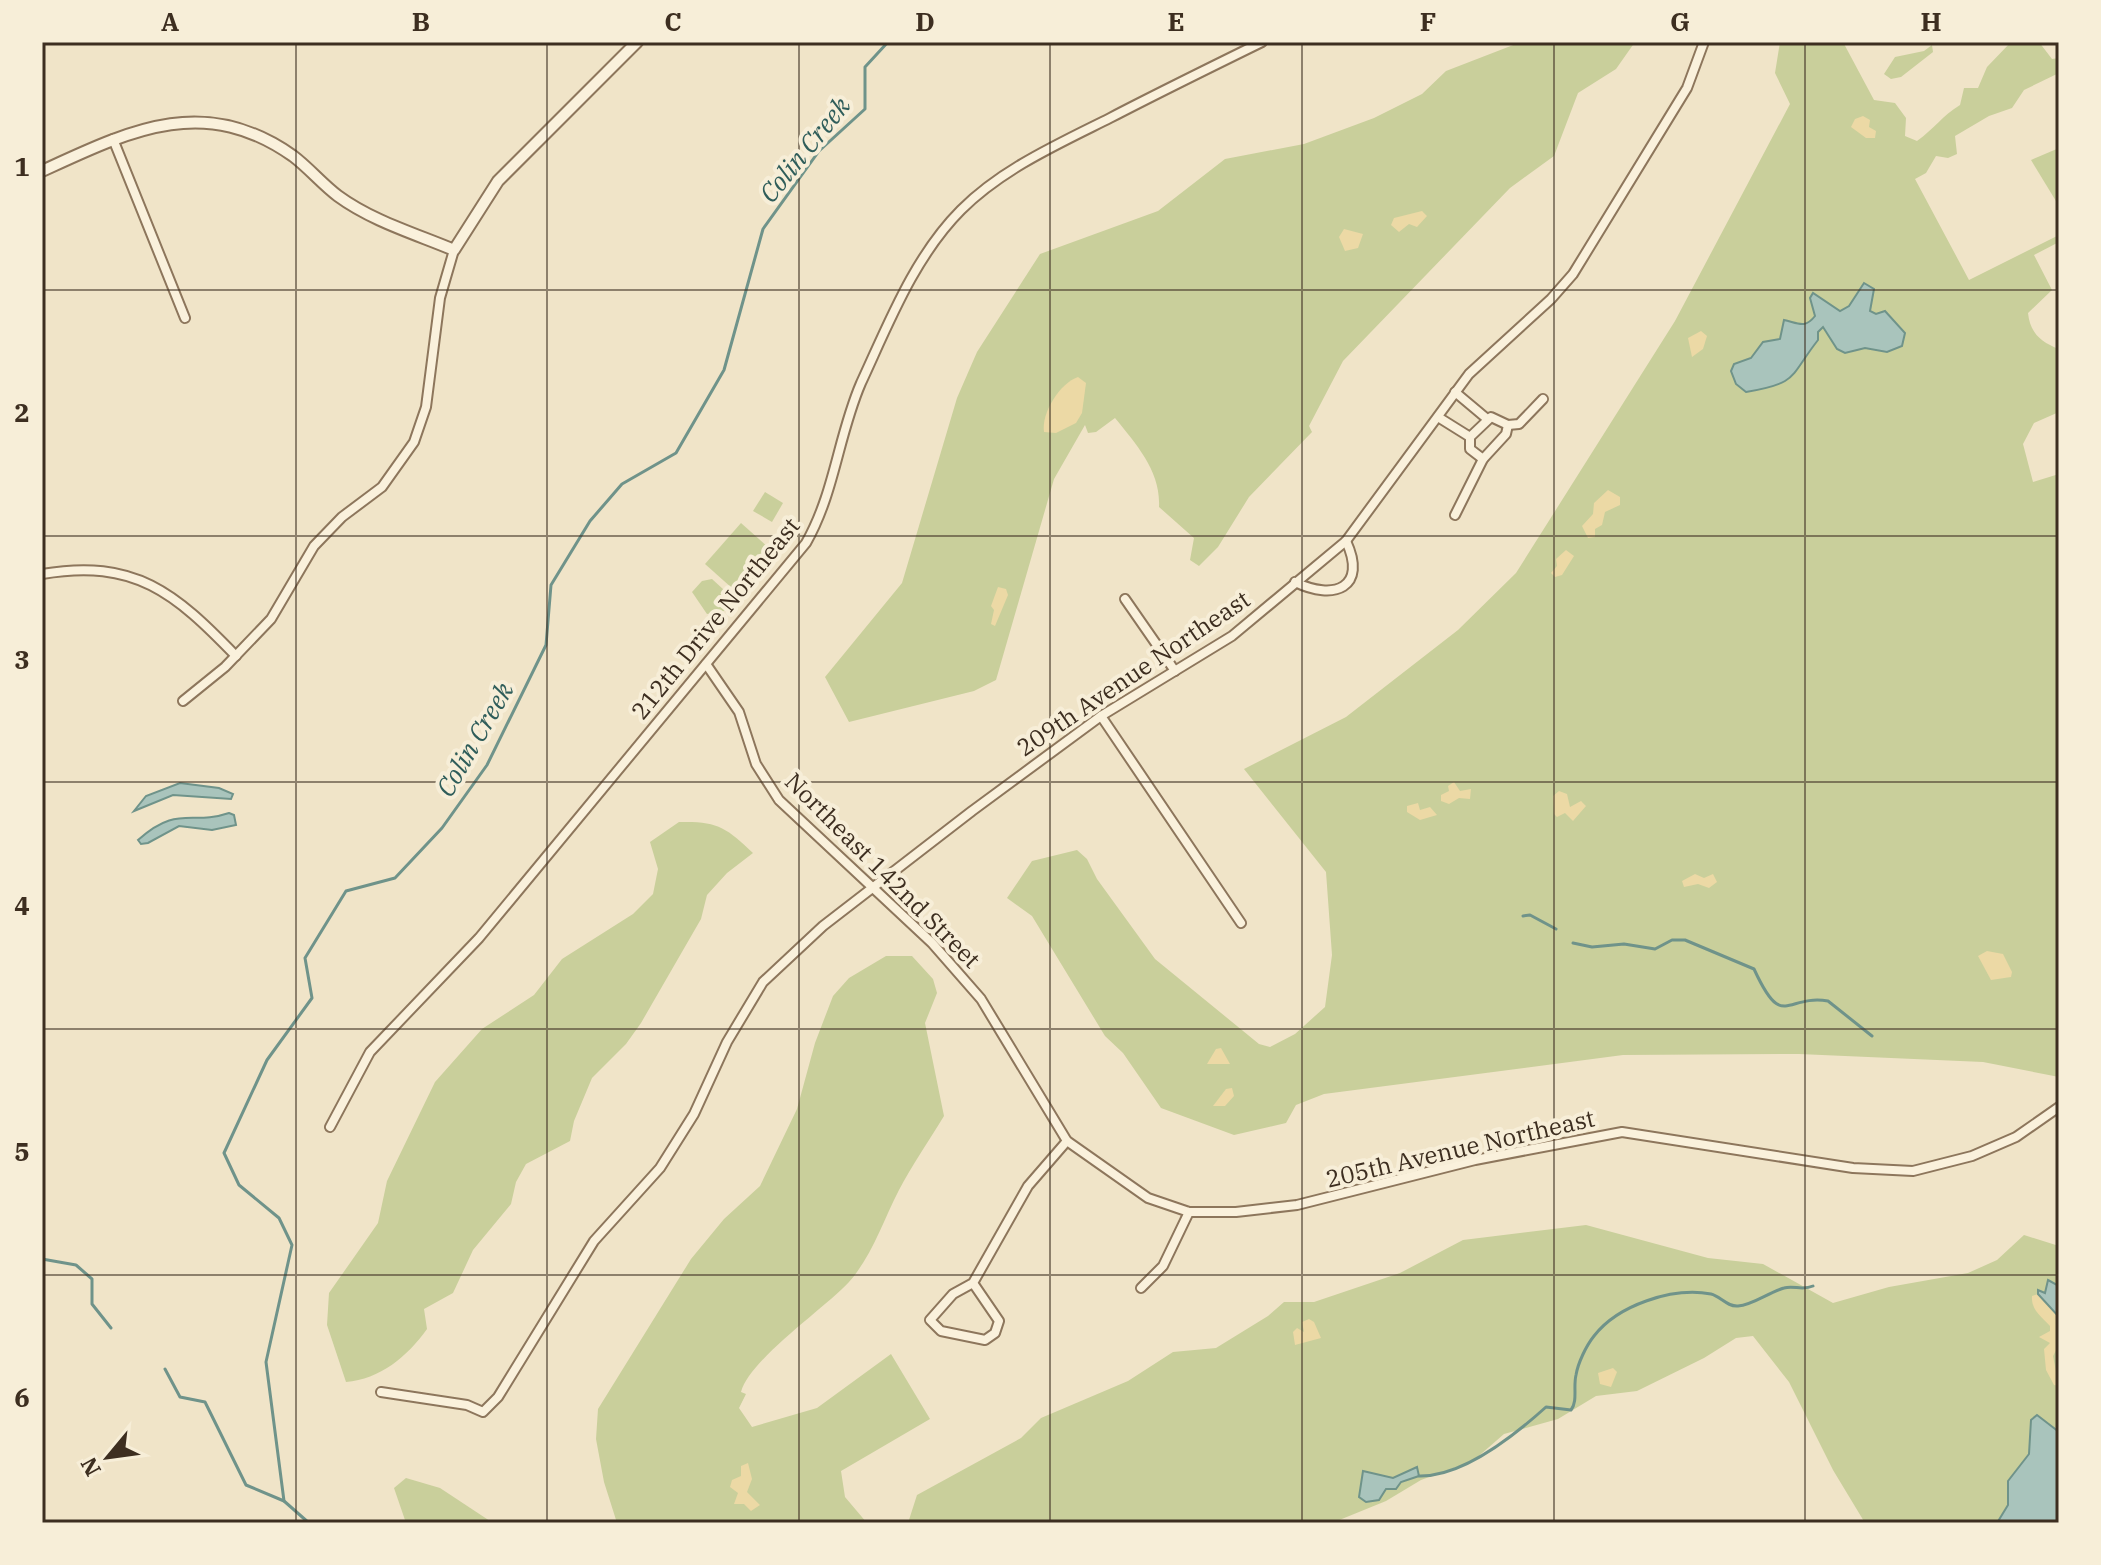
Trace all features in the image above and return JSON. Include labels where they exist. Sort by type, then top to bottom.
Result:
[{"type":"street","points":[[183,701],[236,656],[271,619],[314,546],[342,517],[382,487],[414,442],[426,407],[440,298],[454,250],[498,181],[637,42]]},
{"type":"street","name":"212th Drive Northeast","points":[[330,1127],[370,1052],[479,938],[806,543],[820,519],[832,486],[851,405],[916,271],[960,211],[1006,174],[1057,144],[1262,42]]},
{"type":"street","name":"209th Avenue Northeast","points":[[381,1392],[467,1405],[483,1412],[498,1397],[594,1241],[660,1168],[694,1114],[727,1042],[763,982],[823,926],[873,888],[1101,716],[1232,636],[1346,541],[1455,392],[1573,274],[1687,88],[1704,42]]},
{"type":"street","points":[[42,171],[140,128],[175,122],[204,122],[242,130],[293,156],[355,206],[454,250]]},
{"type":"street","points":[[113,139],[185,318]]},
{"type":"street","points":[[1455,392],[1486,418],[1500,418],[1508,425],[1519,424],[1543,399]]},
{"type":"street","points":[[1438,417],[1470,437]]},
{"type":"street","points":[[1483,459],[1470,449],[1470,437],[1486,418]]},
{"type":"street","points":[[1455,515],[1483,459],[1498,445],[1508,425]]},
{"type":"street","points":[[1295,582],[1317,593],[1332,592],[1346,585],[1354,574],[1353,557],[1346,541]]},
{"type":"street","points":[[42,574],[70,569],[117,572],[160,588],[190,608],[236,656]]},
{"type":"street","points":[[1125,599],[1175,671]]},
{"type":"street","name":"Northeast 142nd Street","points":[[706,664],[739,712],[756,764],[779,800],[932,943],[981,999],[1067,1141],[1148,1198],[1189,1212]]},
{"type":"street","points":[[1101,716],[1241,923]]},
{"type":"street","name":"205th Avenue Northeast","points":[[1189,1212],[1236,1212],[1297,1205],[1475,1160],[1622,1132],[1853,1168],[1913,1171],[1972,1156],[2005,1142],[2059,1107]]},
{"type":"street","points":[[973,1283],[999,1321],[995,1333],[985,1340],[941,1331],[930,1320],[953,1294],[973,1283],[1028,1186],[1067,1141]]},
{"type":"street","points":[[1141,1288],[1163,1266],[1189,1212]]},
{"type":"green space","points":[[1521,42],[1635,42],[1616,69],[1578,93],[1554,156],[1510,188],[1343,361],[1309,426],[1312,432],[1249,497],[1218,547],[1199,566],[1190,560],[1194,538],[1159,507],[1159,494],[1152,471],[1131,438],[1115,418],[1096,432],[1088,433],[1085,425],[1054,479],[996,680],[974,691],[849,722],[825,677],[902,583],[957,398],[977,352],[1040,254],[1158,211],[1225,159],[1304,144],[1374,118],[1422,94],[1446,71]]},
{"type":"green space","points":[[1780,42],[1843,42],[1874,100],[1895,103],[1906,118],[1905,136],[1917,141],[1960,105],[1964,88],[1978,88],[1987,67],[2011,42],[2039,42],[2052,59],[2059,58],[2059,73],[2024,90],[2012,108],[1989,116],[1955,136],[1957,154],[1948,158],[1936,156],[1926,173],[1915,179],[1969,280],[2059,235],[2059,242],[2034,255],[2052,290],[2028,313],[2031,326],[2038,336],[2059,349],[2059,412],[2034,423],[2023,444],[2033,482],[2059,474],[2059,1077],[1983,1062],[1799,1054],[1623,1055],[1324,1094],[1296,1105],[1286,1123],[1234,1135],[1161,1108],[1123,1053],[1105,1036],[1032,916],[1007,898],[1032,861],[1077,850],[1087,859],[1097,879],[1155,959],[1259,1044],[1270,1047],[1295,1034],[1325,1007],[1332,955],[1326,872],[1244,769],[1346,717],[1458,630],[1516,573],[1675,321],[1790,104],[1775,73]]},
{"type":"green space","points":[[1932,45],[1933,52],[1901,77],[1891,79],[1884,74],[1895,57],[1924,51]]},
{"type":"green space","points":[[2059,148],[2059,206],[2031,160]]},
{"type":"green space","points":[[765,492],[783,503],[772,522],[753,511]]},
{"type":"green space","points":[[741,523],[779,557],[742,597],[705,564]]},
{"type":"green space","points":[[712,579],[724,590],[728,602],[724,611],[707,614],[692,592],[702,581]]},
{"type":"green space","points":[[679,822],[720,827],[753,853],[727,873],[707,895],[701,919],[641,1023],[626,1044],[592,1078],[574,1121],[570,1141],[526,1164],[516,1182],[511,1204],[473,1250],[453,1293],[424,1309],[427,1329],[392,1365],[370,1376],[346,1382],[327,1325],[329,1293],[378,1223],[387,1181],[435,1082],[482,1029],[534,995],[562,959],[633,914],[653,894],[658,869],[650,842]]},
{"type":"green space","points":[[886,956],[912,956],[933,979],[937,993],[925,1023],[944,1116],[904,1181],[857,1272],[758,1365],[741,1392],[746,1394],[739,1408],[752,1427],[817,1408],[891,1354],[930,1419],[841,1471],[845,1497],[867,1523],[617,1523],[604,1482],[596,1439],[598,1409],[691,1259],[724,1219],[760,1186],[797,1109],[815,1043],[833,996],[849,978]]},
{"type":"green space","points":[[1586,1225],[1708,1258],[1763,1264],[1833,1303],[1889,1287],[1968,1273],[1997,1260],[2024,1235],[2059,1246],[2059,1523],[1865,1523],[1833,1470],[1789,1382],[1753,1336],[1736,1338],[1704,1358],[1637,1391],[1596,1396],[1558,1419],[1504,1434],[1473,1461],[1421,1480],[1386,1501],[1332,1523],[908,1523],[917,1495],[1021,1438],[1041,1418],[1128,1381],[1173,1352],[1216,1348],[1268,1316],[1284,1302],[1314,1302],[1400,1273],[1463,1240]]},
{"type":"green space","points":[[406,1478],[440,1488],[493,1523],[406,1523],[394,1488]]},
{"type":"sand","points":[[1863,116],[1870,120],[1869,127],[1876,131],[1875,138],[1866,138],[1851,127],[1855,119]]},
{"type":"sand","points":[[1422,211],[1427,216],[1417,227],[1409,224],[1399,232],[1391,225],[1394,218]]},
{"type":"sand","points":[[1344,229],[1363,234],[1358,248],[1345,251],[1339,237]]},
{"type":"sand","points":[[1701,331],[1707,336],[1703,349],[1692,357],[1688,338]]},
{"type":"sand","points":[[1078,377],[1086,383],[1082,413],[1076,423],[1056,433],[1044,432],[1046,416],[1053,400],[1065,385]]},
{"type":"sand","points":[[1608,490],[1620,497],[1620,505],[1605,512],[1602,525],[1595,529],[1595,537],[1588,538],[1582,526],[1593,514],[1594,503]]},
{"type":"sand","points":[[1566,550],[1574,556],[1562,575],[1555,577],[1551,573],[1557,566],[1556,559]]},
{"type":"sand","points":[[998,587],[1006,589],[1008,595],[995,626],[991,624],[994,610],[991,606]]},
{"type":"sand","points":[[1454,782],[1460,791],[1471,789],[1470,799],[1459,798],[1449,804],[1441,801],[1441,795],[1449,791],[1448,786]]},
{"type":"sand","points":[[1559,791],[1567,794],[1570,807],[1581,801],[1586,806],[1573,821],[1565,813],[1557,817],[1554,814],[1553,796]]},
{"type":"sand","points":[[1418,803],[1420,810],[1430,807],[1437,815],[1420,820],[1407,812],[1407,806]]},
{"type":"sand","points":[[1695,874],[1704,878],[1713,874],[1717,882],[1709,888],[1698,884],[1684,887],[1682,881]]},
{"type":"sand","points":[[1987,951],[2003,954],[2012,972],[2011,977],[1991,980],[1978,956]]},
{"type":"sand","points":[[1221,1048],[1230,1064],[1207,1064],[1216,1049]]},
{"type":"sand","points":[[1232,1088],[1234,1096],[1225,1106],[1213,1106],[1226,1089]]},
{"type":"sand","points":[[2038,1294],[2059,1317],[2059,1345],[2053,1356],[2059,1386],[2054,1385],[2046,1370],[2044,1349],[2050,1343],[2039,1337],[2050,1331],[2050,1326],[2033,1305],[2032,1296]]},
{"type":"sand","points":[[1309,1319],[1314,1322],[1321,1338],[1295,1345],[1293,1332],[1297,1328],[1304,1332],[1302,1322]]},
{"type":"sand","points":[[1613,1368],[1617,1372],[1611,1387],[1600,1384],[1598,1373]]},
{"type":"sand","points":[[748,1463],[752,1479],[747,1492],[760,1505],[751,1511],[744,1504],[734,1504],[738,1493],[730,1487],[732,1480],[741,1476],[741,1466]]},
{"type":"water","points":[[1864,283],[1874,289],[1870,311],[1876,314],[1885,311],[1905,333],[1902,346],[1887,352],[1865,348],[1845,353],[1837,349],[1823,327],[1818,332],[1818,340],[1784,381],[1746,392],[1736,384],[1731,371],[1734,364],[1751,358],[1763,342],[1780,339],[1784,320],[1804,324],[1815,316],[1810,298],[1813,293],[1840,311],[1849,306]]},
{"type":"water","points":[[180,783],[219,788],[233,794],[231,799],[173,795],[134,811],[146,796]]},
{"type":"water","points":[[234,815],[236,825],[212,830],[179,826],[148,843],[141,844],[138,840],[164,822],[174,819]]},
{"type":"water","points":[[2048,1280],[2059,1286],[2059,1317],[2038,1294],[2038,1290],[2045,1293]]},
{"type":"water","points":[[2037,1415],[2059,1432],[2059,1523],[1997,1523],[2008,1505],[2008,1481],[2029,1454],[2031,1420]]},
{"type":"water","points":[[1417,1467],[1419,1476],[1401,1482],[1396,1489],[1386,1489],[1379,1500],[1366,1502],[1359,1497],[1363,1471],[1393,1478]]},
{"type":"waterway","name":"Colin Creek","points":[[284,1501],[266,1362],[292,1245],[279,1218],[239,1185],[224,1153],[267,1060],[312,998],[305,958],[346,891],[395,878],[442,828],[487,765],[546,645],[551,585],[590,521],[622,484],[676,453],[724,370],[763,229],[819,151],[865,109],[865,67],[888,42]]},
{"type":"waterway","points":[[1523,916],[1530,915],[1556,929]]},
{"type":"waterway","points":[[1573,943],[1592,947],[1624,944],[1655,949],[1672,940],[1685,940],[1754,969],[1772,1000],[1779,1005],[1828,1001],[1872,1036]]},
{"type":"waterway","points":[[42,1259],[76,1265],[92,1279],[92,1304],[111,1328]]},
{"type":"waterway","points":[[1419,1476],[1453,1470],[1470,1462],[1504,1441],[1546,1407],[1571,1410],[1577,1370],[1588,1345],[1604,1325],[1631,1307],[1680,1293],[1711,1294],[1738,1306],[1784,1288],[1813,1286]]},
{"type":"waterway","points":[[165,1369],[180,1397],[205,1402],[246,1485],[284,1501],[309,1523]]}]
